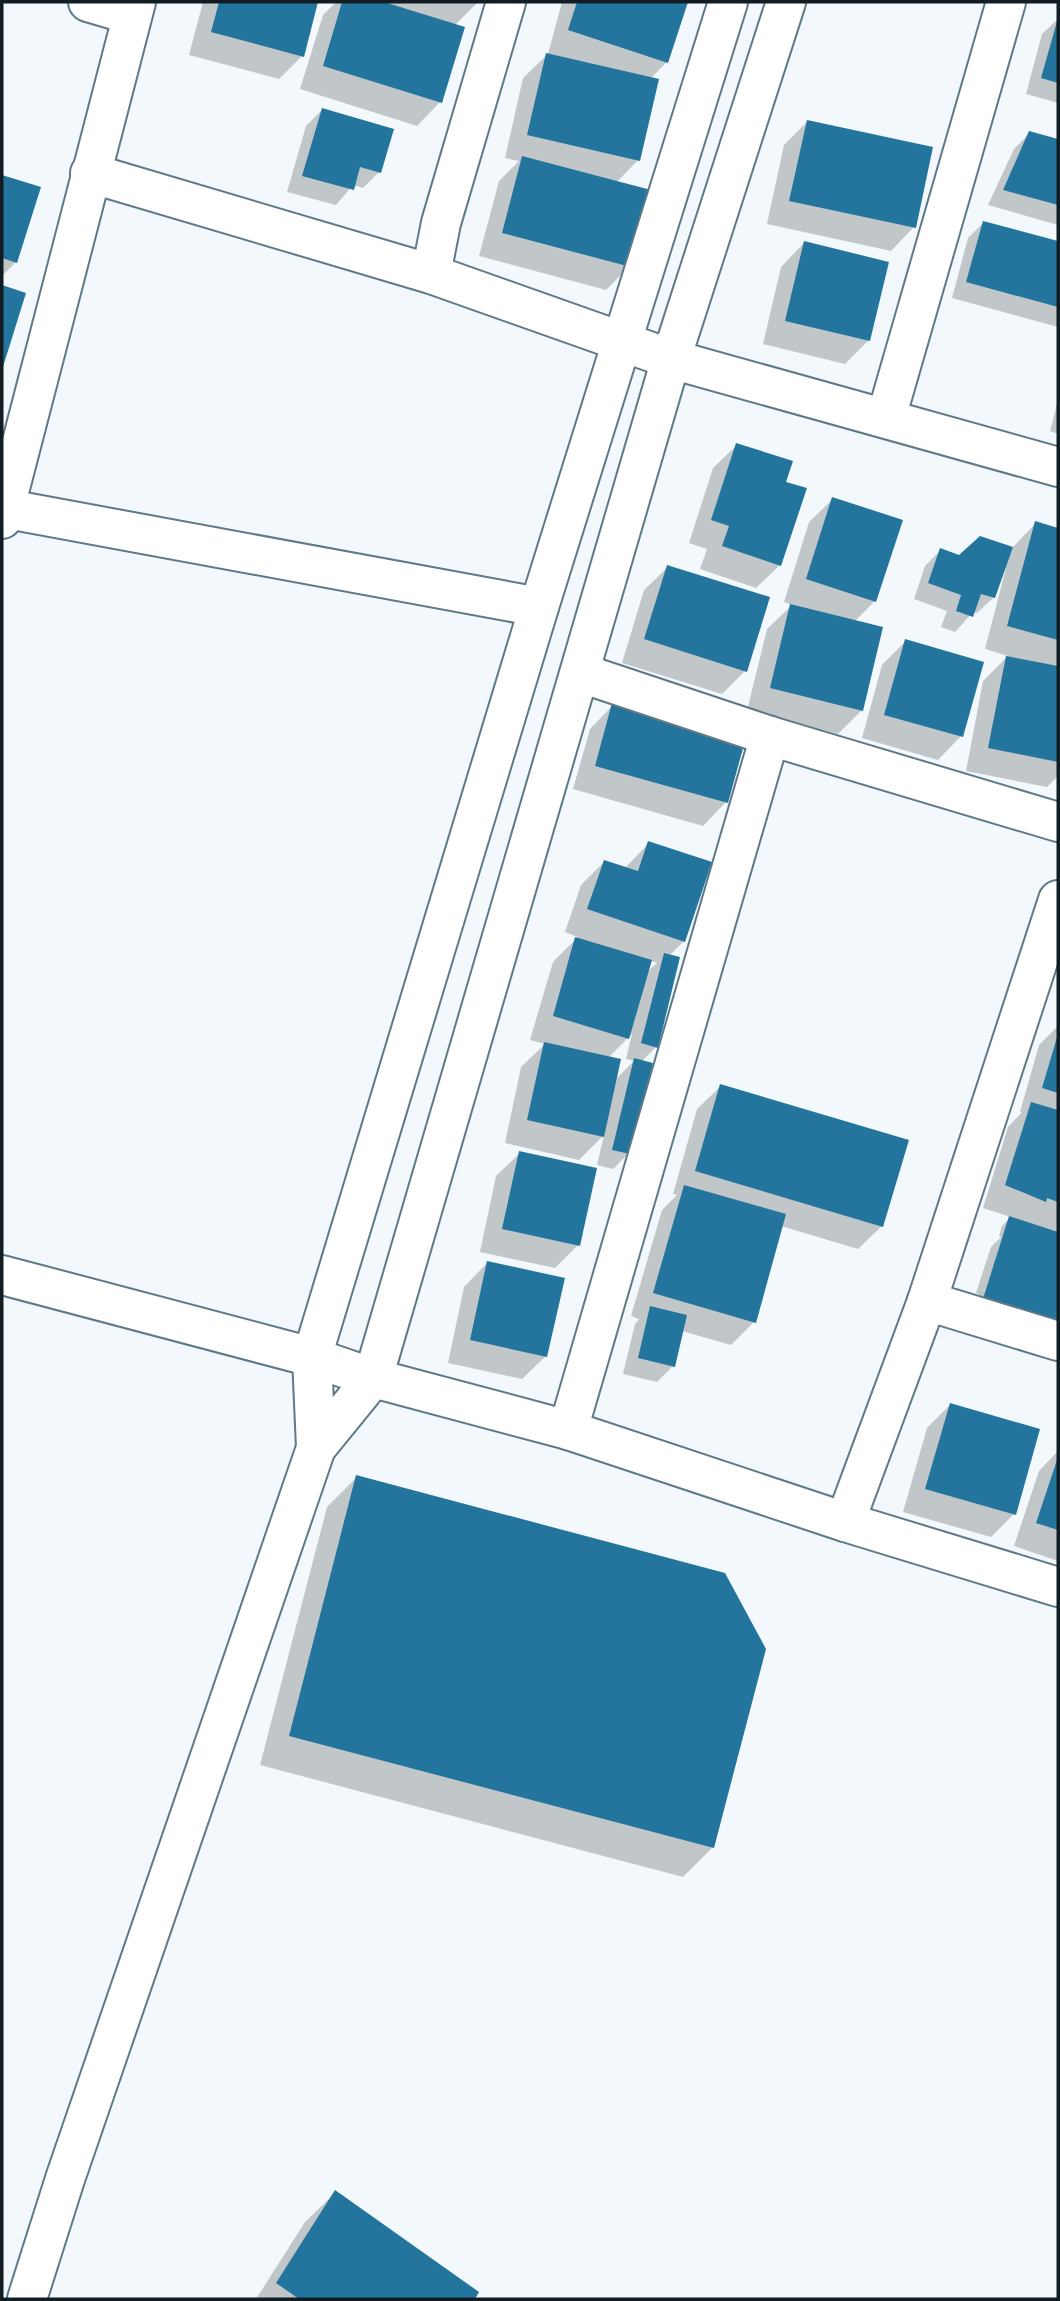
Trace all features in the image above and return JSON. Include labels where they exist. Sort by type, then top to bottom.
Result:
[{"type":"street","points":[[89,2],[134,9],[3,512],[539,607]]},
{"type":"street","points":[[431,274],[442,223],[506,2]]},
{"type":"street","points":[[316,1448],[312,1357],[539,607],[728,2]]},
{"type":"street","points":[[27,2299],[65,2179],[316,1448],[373,1378],[671,359],[786,2]]},
{"type":"street","points":[[886,418],[1006,2]]},
{"type":"street","points":[[90,173],[431,274],[671,359],[1058,467]]},
{"type":"street","points":[[580,673],[770,736],[1058,822]]},
{"type":"street","points":[[568,1430],[770,736]]},
{"type":"street","points":[[845,1522],[927,1301],[1058,901]]},
{"type":"street","points":[[2,1275],[312,1357],[373,1378],[568,1430],[845,1522],[1058,1587]]},
{"type":"street","points":[[927,1301],[1058,1340]]},
{"type":"building","points":[[219,2],[318,2],[304,57],[211,32]]},
{"type":"building","points":[[342,2],[384,2],[465,27],[442,103],[323,66]]},
{"type":"building","points":[[577,2],[688,2],[668,63],[568,30]]},
{"type":"building","points":[[1058,18],[1058,83],[1041,78]]},
{"type":"building","points":[[546,53],[659,79],[640,161],[527,135]]},
{"type":"building","points":[[322,108],[394,129],[381,173],[360,167],[354,190],[302,176]]},
{"type":"building","points":[[807,120],[933,147],[916,228],[789,201]]},
{"type":"building","points":[[1029,131],[1058,139],[1058,205],[1003,190]]},
{"type":"building","points":[[522,156],[651,190],[631,267],[502,233]]},
{"type":"building","points":[[2,175],[41,187],[17,263],[2,258]]},
{"type":"building","points":[[983,221],[1058,241],[1058,307],[966,282]]},
{"type":"building","points":[[804,241],[889,262],[870,341],[785,321]]},
{"type":"building","points":[[2,285],[26,293],[2,370]]},
{"type":"building","points":[[736,443],[793,461],[786,482],[807,488],[781,566],[722,546],[729,526],[711,520]]},
{"type":"building","points":[[832,497],[903,520],[876,602],[806,579]]},
{"type":"building","points":[[1035,521],[1058,528],[1058,640],[1007,626]]},
{"type":"building","points":[[980,536],[1013,547],[995,598],[981,594],[973,617],[956,611],[961,595],[928,583],[940,548],[959,555]]},
{"type":"building","points":[[667,565],[770,597],[747,672],[644,639]]},
{"type":"building","points":[[790,604],[883,627],[863,711],[770,688]]},
{"type":"building","points":[[905,639],[984,662],[963,737],[884,715]]},
{"type":"building","points":[[1006,656],[1058,666],[1058,762],[988,748]]},
{"type":"building","points":[[612,703],[745,741],[728,803],[595,766]]},
{"type":"building","points":[[648,841],[712,862],[685,942],[587,909],[604,860],[638,871]]},
{"type":"building","points":[[575,937],[652,960],[629,1039],[553,1016]]},
{"type":"building","points":[[664,953],[680,957],[658,1048],[641,1043]]},
{"type":"building","points":[[1058,1034],[1058,1093],[1042,1088]]},
{"type":"building","points":[[544,1042],[621,1059],[604,1137],[527,1120]]},
{"type":"building","points":[[634,1058],[653,1063],[630,1154],[612,1150]]},
{"type":"building","points":[[720,1084],[909,1140],[883,1227],[695,1171]]},
{"type":"building","points":[[1031,1102],[1058,1110],[1058,1202],[1047,1198],[1046,1202],[1005,1185]]},
{"type":"building","points":[[519,1151],[597,1168],[580,1246],[502,1229]]},
{"type":"building","points":[[684,1185],[786,1214],[756,1323],[653,1293]]},
{"type":"building","points":[[1009,1216],[1058,1232],[1058,1323],[983,1299]]},
{"type":"building","points":[[487,1261],[565,1278],[547,1357],[470,1340]]},
{"type":"building","points":[[650,1306],[687,1315],[675,1367],[638,1358]]},
{"type":"building","points":[[950,1403],[1040,1429],[1016,1515],[925,1489]]},
{"type":"building","points":[[1058,1457],[1058,1530],[1036,1523]]},
{"type":"building","points":[[356,1475],[725,1573],[766,1649],[714,1848],[289,1736]]},
{"type":"building","points":[[335,2190],[479,2292],[475,2299],[299,2299],[276,2283]]}]
